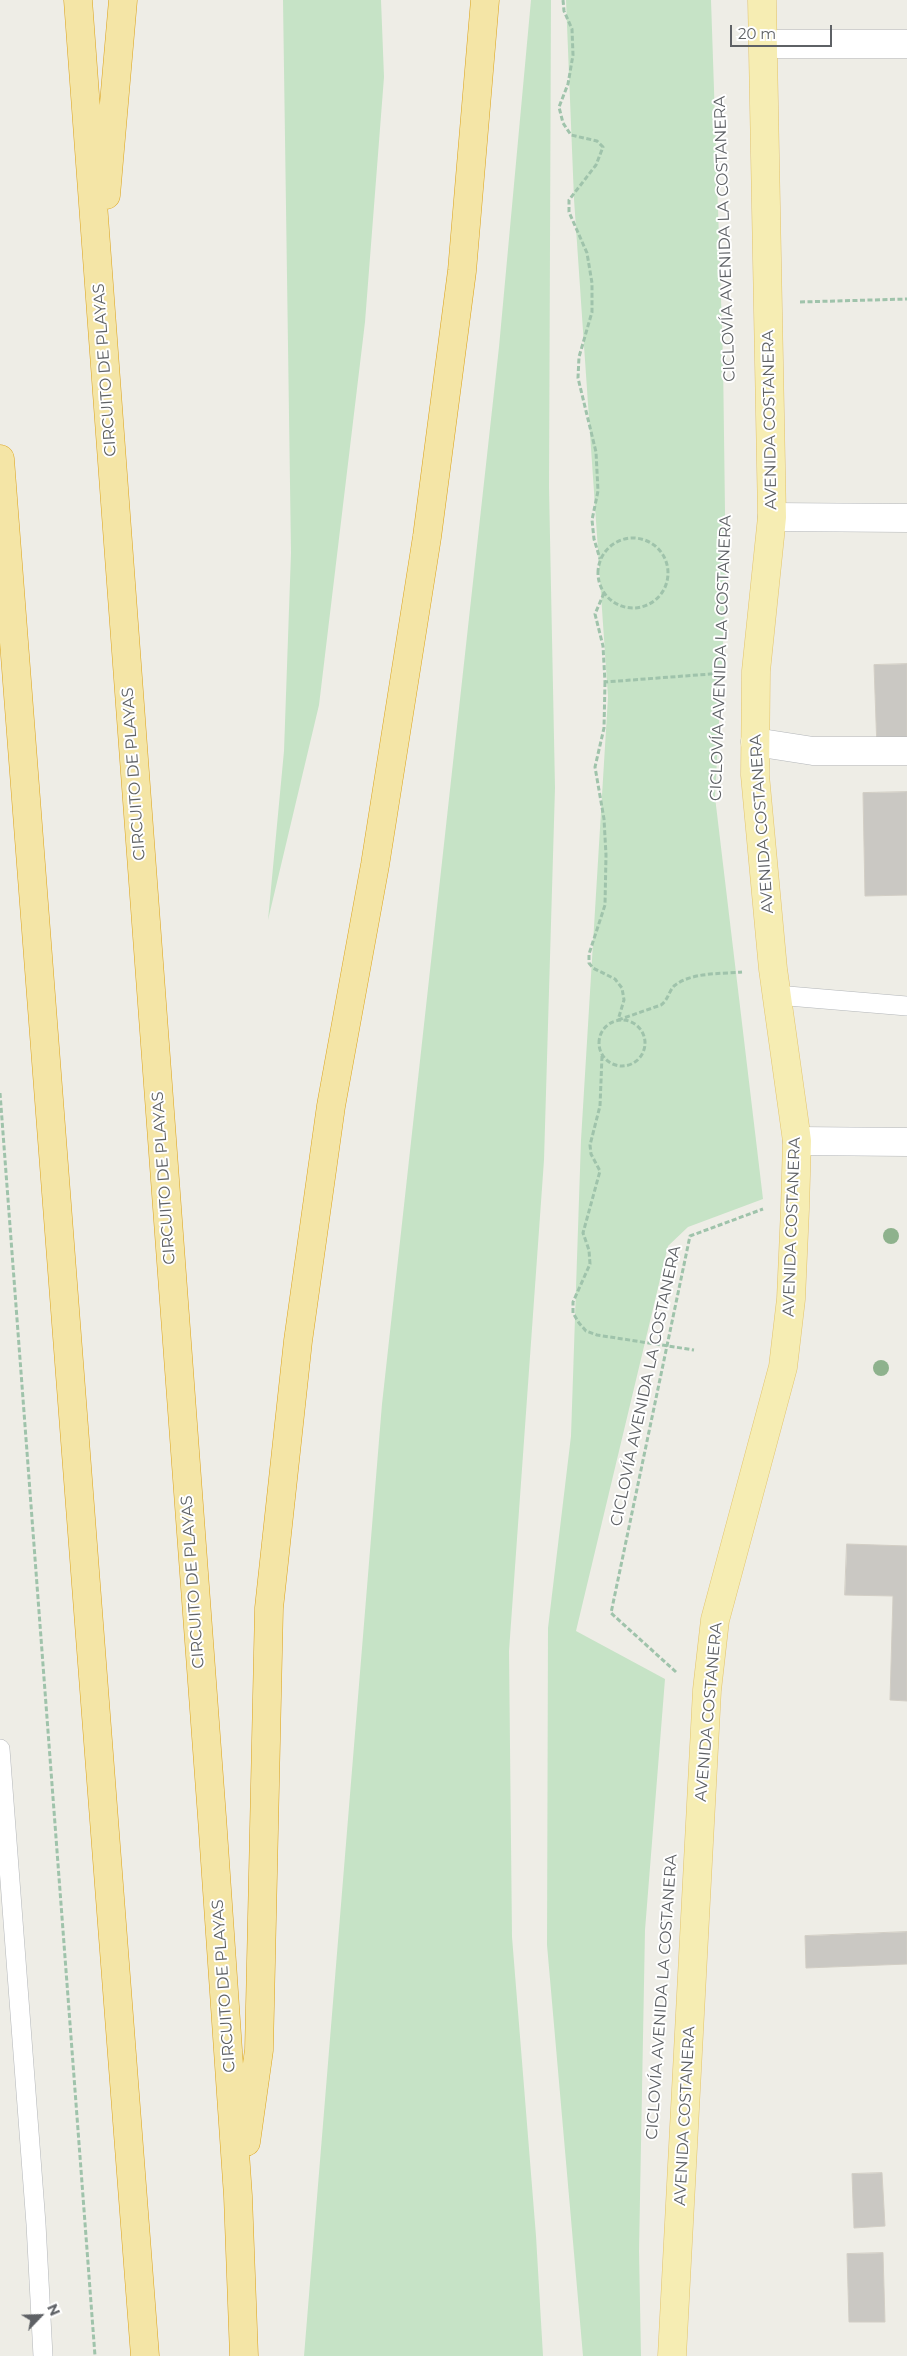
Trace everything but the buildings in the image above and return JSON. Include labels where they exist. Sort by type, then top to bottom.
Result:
[{"type":"highway","name":"CIRCUITO DE PLAYAS","points":[[78,0],[238,2196],[244,2356]]},
{"type":"highway","points":[[98,278],[122,0]]},
{"type":"highway","points":[[238,2196],[259,2050],[269,1608],[298,1341],[331,1106],[376,856],[427,537],[462,271],[485,0]]},
{"type":"highway","points":[[0,459],[145,2356]]},
{"type":"main road","name":"AVENIDA COSTANERA","points":[[672,2356],[707,1690],[715,1620],[737,1531],[783,1367],[792,1299],[797,1141],[775,982],[756,775],[755,742],[756,671],[772,517],[762,0]]},
{"type":"street","points":[[764,44],[907,44]]},
{"type":"street","points":[[772,517],[907,518]]},
{"type":"street","points":[[755,742],[813,751],[907,751]]},
{"type":"street","points":[[797,1141],[907,1142]]},
{"type":"lane","points":[[775,982],[907,1006]]},
{"type":"lane","points":[[0,1749],[36,2224],[43,2356]]},
{"type":"path","points":[[563,0],[564,11],[572,29],[573,55],[568,84],[559,107],[563,123],[571,135],[597,141],[603,146],[596,165],[569,200],[568,212],[587,253],[592,283],[592,312],[579,357],[578,378],[596,452],[598,491],[592,520],[594,538],[600,559],[598,582],[612,601],[622,607],[633,608],[645,606],[655,600],[667,582],[668,570],[666,559],[659,549],[650,542],[639,538],[627,538],[616,541],[600,559]]},
{"type":"path","points":[[769,303],[907,299]]},
{"type":"path","points":[[604,592],[595,614],[603,646],[605,682],[604,728],[595,767],[604,819],[606,855],[604,905],[588,954],[589,963],[593,968],[615,979],[622,988],[624,1000],[618,1020]]},
{"type":"path","points":[[605,682],[756,671]]},
{"type":"path","points":[[694,1350],[586,1332],[573,1313],[573,1302],[590,1264],[589,1250],[583,1233],[600,1171],[591,1154],[590,1144],[600,1106],[602,1056],[598,1042],[604,1028],[618,1020],[662,1005],[667,1000],[672,988],[686,978],[775,982]]},
{"type":"path","points":[[602,1056],[614,1066],[622,1067],[636,1062],[645,1049],[645,1041],[639,1027],[632,1022],[618,1020]]},
{"type":"path","points":[[0,1093],[95,2356]]},
{"type":"path","name":"CICLOVÍA AVENIDA LA COSTANERA","points":[[679,1675],[611,1613],[690,1236],[764,1208]]},
{"type":"green space","points":[[283,0],[381,0],[384,77],[365,322],[319,705],[268,920],[284,751],[291,553]]},
{"type":"green space","points":[[531,0],[551,0],[549,487],[555,788],[544,1160],[509,1651],[512,1937],[536,2236],[543,2356],[304,2356],[382,1404],[499,347]]},
{"type":"green space","points":[[566,0],[711,0],[723,358],[726,589],[715,797],[763,1199],[688,1227],[668,1246],[576,1631],[665,1679],[645,1930],[639,2251],[641,2356],[583,2356],[547,1945],[548,1628],[571,1436],[581,1140],[608,697],[574,199]]}]
